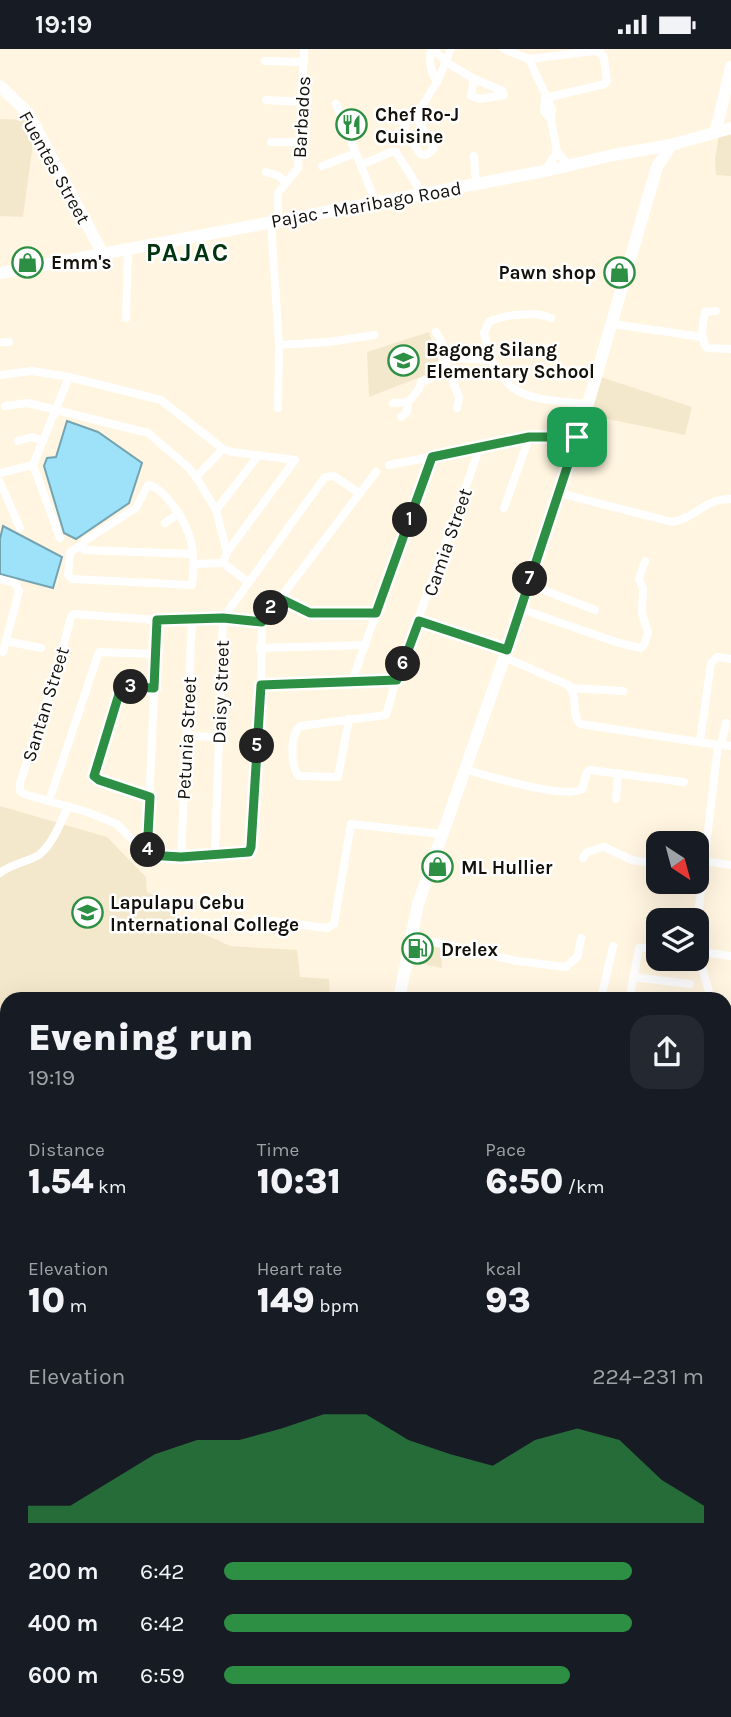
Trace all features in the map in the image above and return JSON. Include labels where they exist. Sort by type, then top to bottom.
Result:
[{"type":"street","name":"Barbados","points":[[278,408],[275,221],[278,193],[298,168],[304,49]]},
{"type":"street","points":[[432,49],[446,62],[474,79]]},
{"type":"street","points":[[432,49],[431,68],[437,82]]},
{"type":"street","points":[[405,123],[416,116],[437,82],[450,49]]},
{"type":"street","points":[[503,49],[529,59],[547,53],[601,53],[607,81],[602,86],[545,97]]},
{"type":"street","points":[[529,59],[552,109],[551,120],[557,152],[569,165]]},
{"type":"street","points":[[265,61],[304,62]]},
{"type":"street","points":[[716,131],[731,68]]},
{"type":"street","name":"Fuentes Street","points":[[0,86],[28,113],[103,254]]},
{"type":"street","points":[[266,100],[302,102]]},
{"type":"street","points":[[336,104],[376,203]]},
{"type":"street","points":[[377,111],[405,123]]},
{"type":"street","points":[[405,123],[405,129],[420,153],[430,153],[433,147],[416,116]]},
{"type":"street","name":"Pajac - Maribago Road","points":[[0,273],[545,171],[671,145],[731,128]]},
{"type":"street","points":[[271,142],[299,142]]},
{"type":"street","points":[[400,992],[418,904],[521,609],[588,404],[657,167],[671,145]]},
{"type":"street","points":[[648,150],[657,167]]},
{"type":"street","points":[[361,165],[396,152],[423,195]]},
{"type":"street","points":[[545,171],[557,152]]},
{"type":"street","points":[[322,166],[356,153]]},
{"type":"street","points":[[474,156],[476,184]]},
{"type":"street","points":[[266,172],[279,176],[286,183]]},
{"type":"street","points":[[126,318],[128,249]]},
{"type":"street","points":[[716,310],[705,312],[702,337],[707,348],[731,349]]},
{"type":"street","points":[[551,318],[534,314],[488,322],[484,333],[491,360],[509,385],[516,390],[536,397],[588,404]]},
{"type":"street","points":[[613,324],[702,337]]},
{"type":"street","points":[[436,332],[459,397],[457,408]]},
{"type":"street","points":[[279,345],[329,342],[374,335]]},
{"type":"street","points":[[443,357],[491,360]]},
{"type":"street","points":[[0,375],[20,371],[69,377],[161,400],[223,449],[295,460],[227,552],[223,563]]},
{"type":"street","points":[[401,417],[408,409],[408,402],[419,389],[421,382],[449,371]]},
{"type":"street","points":[[60,538],[33,465],[69,377]]},
{"type":"street","points":[[393,403],[408,402]]},
{"type":"street","points":[[5,405],[28,403],[149,433],[196,477],[216,510],[227,552]]},
{"type":"street","points":[[19,441],[32,437],[43,441]]},
{"type":"street","points":[[389,465],[529,437],[577,437]]},
{"type":"street","points":[[504,507],[529,437]]},
{"type":"street","name":"Camia Street","points":[[349,719],[386,715],[480,447]]},
{"type":"street","points":[[196,477],[223,449]]},
{"type":"street","points":[[216,510],[258,456]]},
{"type":"street","points":[[352,681],[432,457]]},
{"type":"street","points":[[0,473],[33,465]]},
{"type":"street","points":[[155,654],[99,652],[49,801],[117,824],[147,855],[181,857],[249,852],[261,685],[262,622],[376,472]]},
{"type":"street","name":"Daisy Street","points":[[215,855],[223,618],[326,477],[334,476],[359,493]]},
{"type":"street","points":[[0,482],[20,528]]},
{"type":"street","points":[[148,485],[154,486],[179,513],[192,539],[192,585],[72,579],[68,575],[70,552],[83,547],[136,508],[148,485]]},
{"type":"street","points":[[559,493],[672,521],[689,516],[710,501],[731,499]]},
{"type":"street","points":[[165,523],[179,513]]},
{"type":"street","points":[[83,547],[193,554]]},
{"type":"street","points":[[521,609],[641,648],[648,633],[643,618],[643,588],[639,579],[645,561]]},
{"type":"street","points":[[194,564],[223,563],[248,582]]},
{"type":"street","points":[[0,579],[18,586],[19,591],[3,653]]},
{"type":"street","points":[[528,584],[595,610]]},
{"type":"street","points":[[279,598],[310,613],[376,613]]},
{"type":"street","name":"Santan Street","points":[[49,801],[24,794],[20,790],[20,783],[56,674],[71,617],[74,614],[157,620]]},
{"type":"street","points":[[147,855],[157,620],[223,618],[262,622]]},
{"type":"street","name":"Petunia Street","points":[[181,857],[192,619]]},
{"type":"street","points":[[419,621],[505,653],[571,688],[623,691]]},
{"type":"street","points":[[6,641],[41,648]]},
{"type":"street","points":[[260,648],[365,645]]},
{"type":"street","points":[[700,741],[711,663],[717,657],[731,659]]},
{"type":"street","points":[[261,685],[397,680]]},
{"type":"street","points":[[150,797],[94,776],[119,694],[127,687],[154,688]]},
{"type":"street","points":[[571,688],[575,717],[580,724],[731,746]]},
{"type":"street","points":[[349,719],[338,777],[296,774],[294,733],[297,728],[349,719]]},
{"type":"street","points":[[708,831],[720,745],[726,723]]},
{"type":"street","points":[[187,736],[219,737]]},
{"type":"street","points":[[463,769],[542,789],[571,793],[582,789],[590,770],[684,782]]},
{"type":"street","points":[[616,799],[618,773]]},
{"type":"street","points":[[0,873],[14,864],[39,856],[57,831],[68,806]]},
{"type":"street","points":[[257,919],[327,928],[334,924],[351,824],[441,834]]},
{"type":"street","points":[[583,858],[587,852],[604,847],[632,860],[646,862]]},
{"type":"street","points":[[709,862],[731,865]]},
{"type":"street","points":[[411,937],[517,961],[566,967],[578,956],[581,938]]},
{"type":"street","points":[[603,992],[613,946]]},
{"type":"street","points":[[631,990],[639,948],[646,948]]},
{"type":"street","points":[[709,952],[731,956]]},
{"type":"street","points":[[703,971],[709,992]]},
{"type":"street","points":[[633,977],[690,984]]},
{"type":"shaded area","points":[[0,119],[27,120],[34,136],[23,217],[0,216]]},
{"type":"shaded area","points":[[731,132],[731,176],[716,175],[719,134]]},
{"type":"shaded area","name":"Bagong Silang Elementary School","points":[[429,332],[441,369],[369,397],[367,352]]},
{"type":"shaded area","points":[[601,377],[692,407],[685,435],[589,415]]},
{"type":"shaded area","name":"Lapulapu Cebu International College","points":[[0,806],[107,837],[146,877],[147,892],[174,905],[176,921],[230,946],[297,950],[300,977],[329,979],[330,992],[0,992]]},
{"type":"shaded area","points":[[415,942],[441,947],[442,968],[411,961]]},
{"type":"water","points":[[67,421],[98,432],[142,463],[129,503],[76,539],[64,533],[44,466],[47,458],[56,457]]},
{"type":"water","points":[[3,526],[62,557],[53,588],[0,574],[0,539]]},
{"type":"place","name":"Chef Ro-J Cuisine","points":[[352,125]]},
{"type":"place","name":"Emm's","points":[[28,262]]},
{"type":"place","name":"Pawn shop","points":[[619,272]]},
{"type":"place","name":"Bagong Silang Elementary School","points":[[403,360]]},
{"type":"place","name":"ML Hullier","points":[[438,867]]},
{"type":"place","name":"Lapulapu Cebu International College","points":[[87,913]]},
{"type":"place","name":"Drelex","points":[[418,949]]},
{"type":"district","name":"PAJAC","points":[[188,252]]},
{"type":"route","points":[[529,437],[577,437],[507,650],[419,621],[397,680],[261,685],[249,852],[181,857],[147,855],[150,797],[94,776],[119,694],[127,687],[154,688],[157,620],[223,618],[262,622],[279,598],[310,613],[376,613],[432,457],[529,437]]}]
